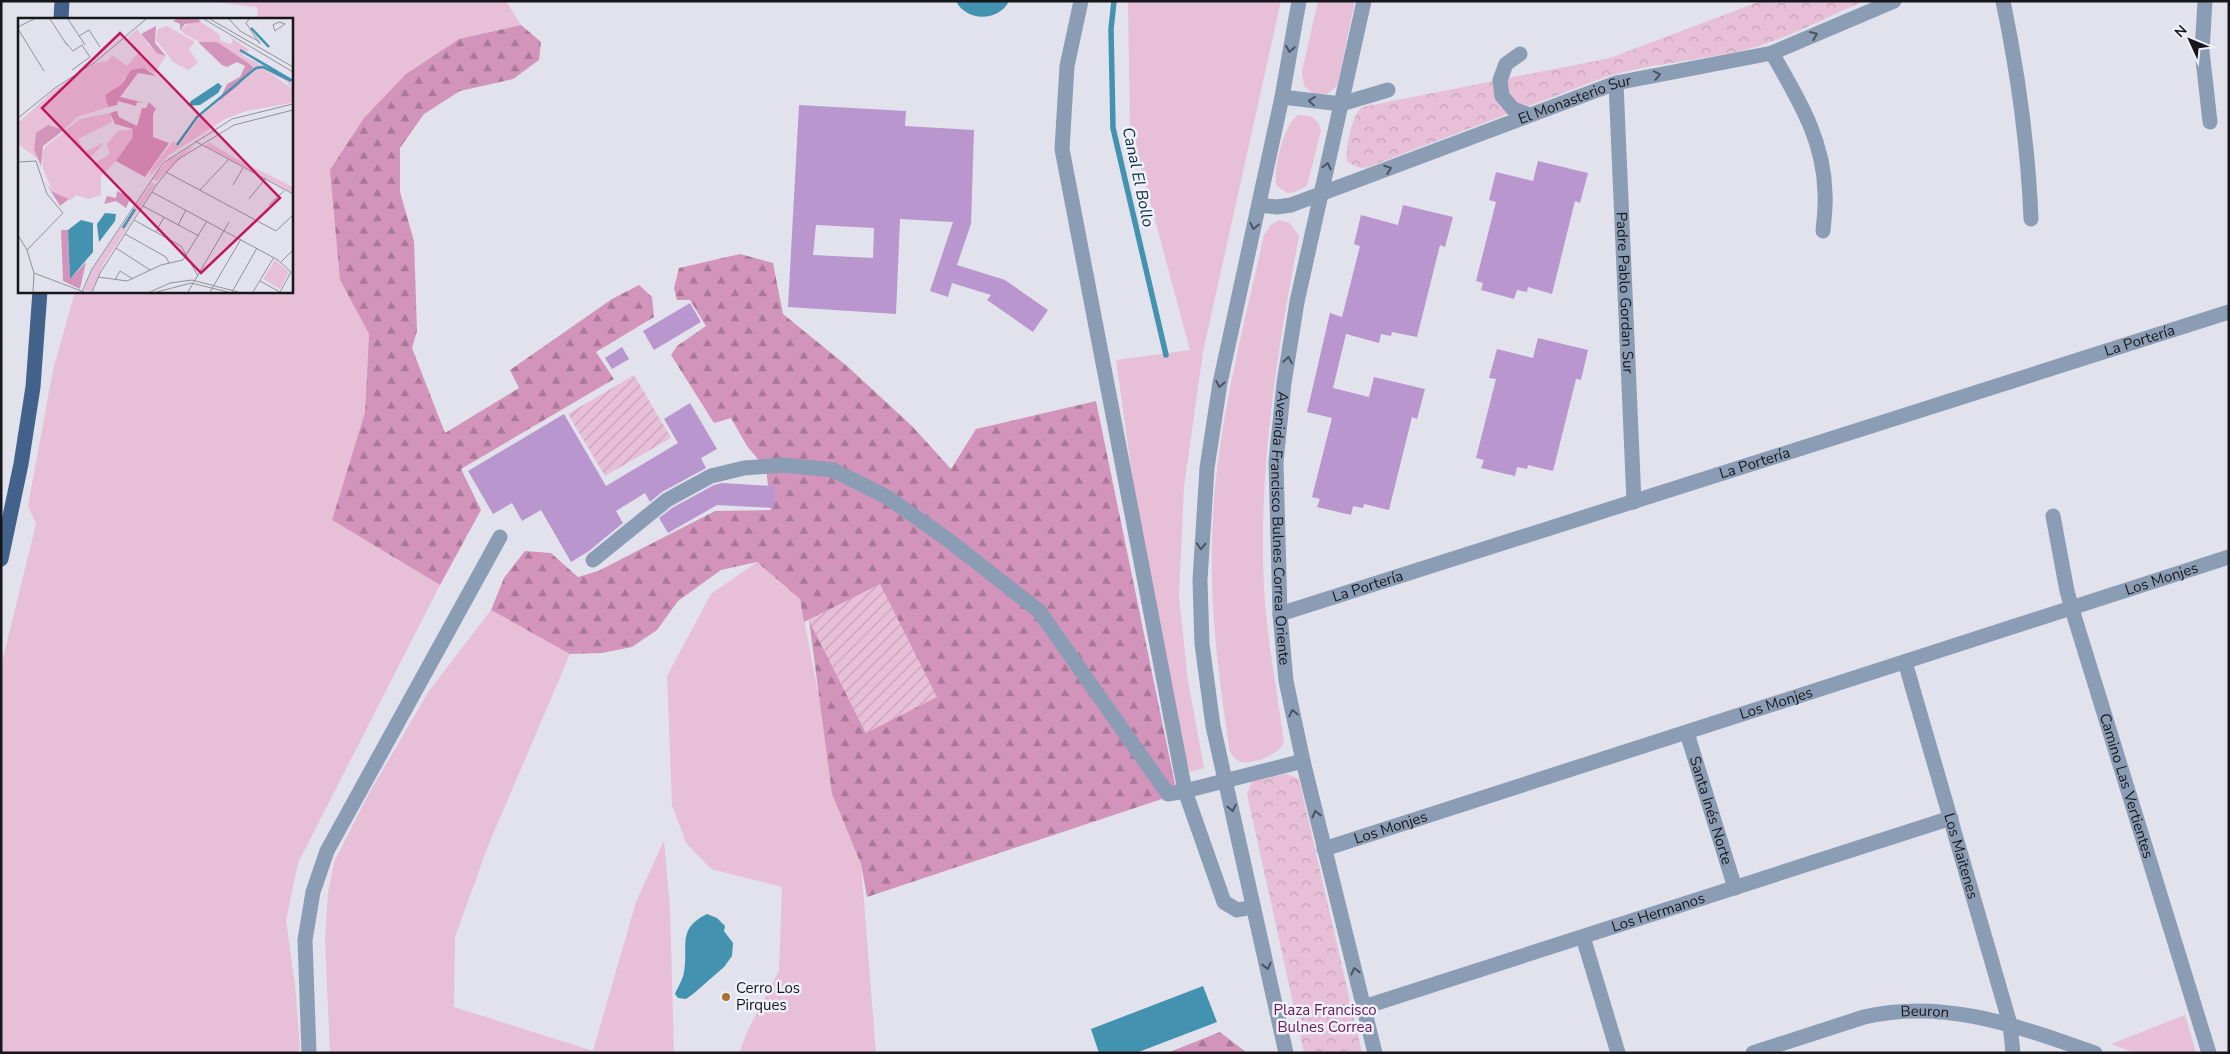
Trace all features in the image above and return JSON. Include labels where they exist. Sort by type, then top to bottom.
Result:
[{"type":"main road","points":[[61,18],[62,1]]},
{"type":"main road","points":[[1,558],[21,464],[32,396],[40,292]]},
{"type":"street","points":[[1081,1],[1067,66],[1062,149],[1185,791],[1224,902],[1237,910],[1253,907]]},
{"type":"street","points":[[1286,1053],[1213,726],[1202,644],[1200,580],[1207,468],[1220,383],[1282,98],[1298,1]]},
{"type":"street","name":"Avenida Francisco Bulnes Correa Oriente","points":[[1364,1],[1297,302],[1284,383],[1276,462],[1280,614],[1286,682],[1324,849],[1375,1053]]},
{"type":"street","name":"El Monasterio Sur","points":[[1259,205],[1276,207],[1291,205],[1616,84],[1772,53],[1894,1]]},
{"type":"street","points":[[2003,1],[2022,107],[2029,170],[2031,219]]},
{"type":"street","points":[[2204,1],[2202,51],[2210,122]]},
{"type":"street","points":[[1772,53],[1812,124],[1820,151],[1825,192],[1823,231]]},
{"type":"street","points":[[1520,54],[1506,64],[1500,80],[1502,96],[1513,109],[1529,115]]},
{"type":"street","name":"Padre Pablo Gordan Sur","points":[[1616,84],[1634,502]]},
{"type":"street","points":[[1282,98],[1341,104],[1388,90]]},
{"type":"street","name":"La Portería","points":[[1280,614],[2229,312]]},
{"type":"street","points":[[593,560],[667,500],[711,476],[744,468],[783,464],[833,470],[887,497],[946,539],[1039,611],[1168,794],[1303,761]]},
{"type":"street","name":"Camino Las Vertientes","points":[[2053,516],[2072,607],[2209,1053]]},
{"type":"street","points":[[309,1053],[305,940],[313,892],[327,851],[500,537]]},
{"type":"street","name":"Los Monjes","points":[[1324,849],[2229,557]]},
{"type":"street","name":"Los Maitenes","points":[[1905,662],[2010,1024],[2013,1053]]},
{"type":"street","name":"Santa Inés Norte","points":[[1687,733],[1735,888]]},
{"type":"street","name":"Los Hermanos","points":[[1364,1007],[1951,818]]},
{"type":"street","points":[[1583,937],[1618,1053]]},
{"type":"street","name":"Beuron","points":[[1753,1053],[1864,1018],[1900,1011],[1963,1013],[2010,1024],[2095,1053]]},
{"type":"green space","points":[[207,1],[506,1],[521,25],[459,39],[406,74],[340,280],[369,334],[365,412],[332,520],[440,585],[298,863],[286,920],[295,985],[300,1049],[294,1053],[1,1053],[1,666],[36,524],[28,506],[53,370],[75,292],[292,292],[292,18],[258,18],[257,7]]},
{"type":"green space","points":[[1128,1],[1281,1],[1203,352],[1184,487],[1179,597],[1188,681],[1204,768],[1190,772],[1162,688],[1116,360],[1190,350],[1130,127]]},
{"type":"green space","points":[[1318,1],[1355,1],[1337,86],[1327,94],[1315,95],[1304,86],[1302,71]]},
{"type":"green space","points":[[1761,1],[1864,1],[1769,43],[1736,52],[1640,68],[1608,76],[1368,167],[1360,168],[1347,162],[1350,133],[1355,117],[1362,107],[1610,58]]},
{"type":"green space","points":[[521,25],[541,42],[539,60],[513,79],[460,91],[424,114],[400,148],[400,192],[414,241],[417,331],[412,348],[445,433],[519,388],[510,370],[612,299],[639,285],[652,297],[654,317],[596,352],[614,379],[461,469],[481,510],[440,585],[332,520],[365,412],[369,334],[340,280],[330,170],[364,118],[406,74],[459,39]]},
{"type":"green space","points":[[1298,115],[1316,120],[1321,131],[1307,186],[1295,192],[1287,193],[1276,185],[1276,168],[1284,137],[1293,120]]},
{"type":"green space","points":[[1279,220],[1290,223],[1299,236],[1283,323],[1271,411],[1264,500],[1265,607],[1284,742],[1282,746],[1266,757],[1242,762],[1236,759],[1230,752],[1219,673],[1212,594],[1214,502],[1230,387],[1264,235],[1271,225]]},
{"type":"green space","points":[[740,254],[773,263],[783,314],[847,366],[912,426],[951,469],[976,429],[1096,401],[1177,794],[867,897],[861,864],[832,794],[809,620],[866,733],[880,585],[804,622],[800,599],[757,562],[721,570],[678,601],[657,630],[632,647],[602,653],[570,654],[491,610],[504,578],[525,551],[551,553],[578,577],[598,571],[715,511],[771,510],[766,469],[747,446],[731,418],[714,423],[671,355],[677,346],[706,326],[690,300],[677,300],[674,288],[679,268]]},
{"type":"green space","points":[[634,375],[671,438],[605,476],[568,414]]},
{"type":"green space","points":[[757,562],[800,599],[821,707],[832,794],[861,864],[876,1053],[739,1053],[749,1028],[779,971],[782,887],[711,869],[686,843],[672,805],[667,676],[711,594]]},
{"type":"green space","points":[[880,584],[937,697],[866,733],[809,620]]},
{"type":"green space","points":[[491,610],[570,654],[488,846],[455,937],[454,1007],[593,1051],[636,902],[664,840],[670,908],[674,1053],[330,1053],[325,940],[328,893],[334,862],[368,795],[429,691]]},
{"type":"green space","name":"Plaza Francisco Bulnes Correa","points":[[1287,774],[1299,779],[1362,1053],[1304,1053],[1247,794],[1252,781]]},
{"type":"green space","points":[[2185,1015],[2196,1053],[2136,1053],[2111,1044]]},
{"type":"green space","points":[[1220,1032],[1247,1053],[1167,1053]]},
{"type":"water","points":[[956,1],[1009,1],[998,13],[982,17],[967,13]]},
{"type":"water","points":[[707,914],[717,918],[725,926],[724,931],[733,943],[732,956],[724,967],[693,994],[686,999],[678,998],[675,994],[684,972],[687,932],[697,920]]},
{"type":"water","points":[[1203,986],[1217,1022],[1136,1053],[1099,1053],[1091,1029]]},
{"type":"building","points":[[799,105],[906,111],[905,126],[974,130],[971,224],[957,265],[1005,280],[1048,310],[1033,332],[987,300],[991,295],[952,283],[948,297],[930,291],[953,222],[900,219],[896,314],[788,307]],"holes":[[[816,225],[874,228],[873,258],[813,255]]]},
{"type":"building","points":[[1538,161],[1588,173],[1580,203],[1575,201],[1552,294],[1528,287],[1527,292],[1517,290],[1514,299],[1481,290],[1483,283],[1476,281],[1496,202],[1489,200],[1496,172],[1533,181]]},
{"type":"building","points":[[1403,205],[1453,217],[1445,247],[1440,245],[1417,337],[1392,332],[1391,336],[1381,334],[1379,343],[1346,334],[1333,388],[1369,397],[1374,377],[1425,389],[1417,419],[1412,417],[1389,510],[1364,504],[1363,508],[1353,506],[1351,515],[1317,507],[1320,499],[1312,497],[1332,418],[1307,412],[1330,313],[1342,317],[1360,246],[1354,244],[1361,215],[1398,225]]},
{"type":"building","points":[[690,303],[701,322],[654,350],[643,331]]},
{"type":"building","points":[[1538,338],[1588,350],[1581,380],[1576,379],[1553,471],[1528,465],[1527,469],[1517,467],[1515,476],[1481,468],[1484,460],[1476,458],[1496,379],[1489,378],[1497,349],[1533,358]]},
{"type":"building","points":[[622,347],[629,359],[612,369],[605,358]]},
{"type":"building","points":[[690,403],[717,449],[701,458],[706,468],[662,492],[650,502],[645,493],[616,511],[623,523],[589,551],[571,562],[541,510],[522,521],[512,503],[493,514],[468,471],[564,414],[606,486],[678,443],[664,419]]},
{"type":"building","points":[[722,483],[775,486],[774,508],[717,505],[668,533],[659,518],[672,508],[714,485]]},
{"type":"waterway","name":"Canal El Bollo","points":[[1114,1],[1111,29],[1113,128],[1166,355]]},
{"type":"place","name":"Cerro Los Pirques","points":[[726,997]]}]
